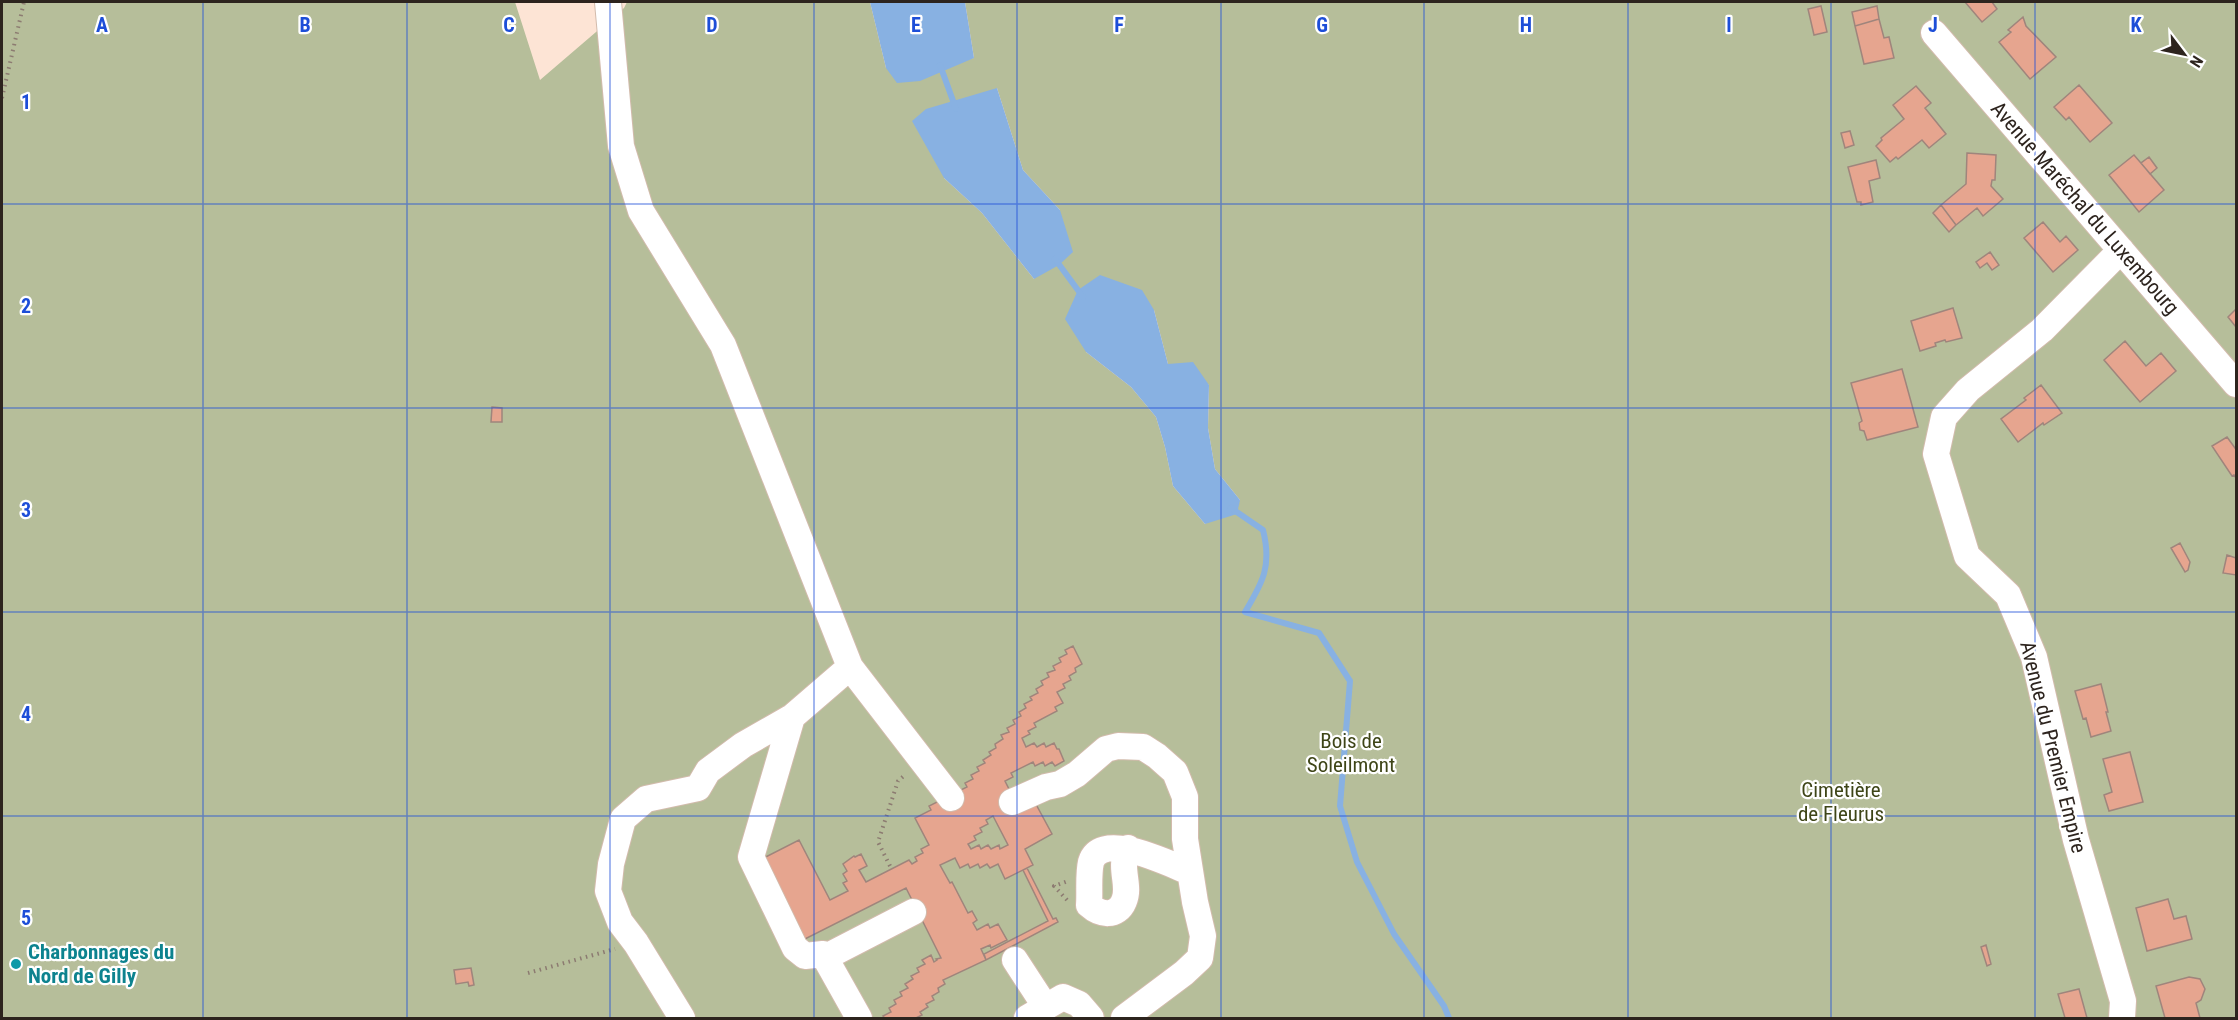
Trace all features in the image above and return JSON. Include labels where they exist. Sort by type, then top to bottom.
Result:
[{"type":"street","points":[[608,2],[621,146],[641,211],[723,345],[850,667],[951,798]]},
{"type":"street","name":"Avenue Maréchal du Luxembourg","points":[[1934,33],[2236,384]]},
{"type":"street","name":"Avenue du Premier Empire","points":[[2121,250],[2042,330],[1968,390],[1944,417],[1936,454],[1967,556],[2008,594],[2034,657],[2076,840],[2123,1001],[2122,1018]]},
{"type":"street","points":[[682,1018],[636,943],[620,922],[608,891],[611,864],[623,819],[646,799],[698,788],[708,771],[743,745],[792,717],[850,667]]},
{"type":"street","points":[[792,717],[751,857],[795,948],[806,956],[823,954],[859,1018]]},
{"type":"street","points":[[1012,802],[1046,786],[1060,784],[1077,774],[1106,749],[1118,746],[1143,747],[1175,772],[1185,797],[1185,839],[1203,936],[1200,958],[1184,973],[1124,1018]]},
{"type":"street","points":[[1128,848],[1190,872]]},
{"type":"street","points":[[824,957],[913,912]]},
{"type":"street","points":[[1015,960],[1036,1012],[1063,997],[1079,1004],[1091,1018]]},
{"type":"path","points":[[2,98],[24,2]]},
{"type":"path","points":[[890,866],[878,842],[898,781],[922,760]]},
{"type":"path","points":[[528,973],[636,943]]},
{"type":"green space","points":[[2,2],[515,2],[540,80],[624,8],[627,2],[870,2],[886,68],[974,58],[965,2],[2236,2],[2236,1018],[2,1018]],"holes":[[[997,88],[1023,170],[1060,210],[1034,279],[982,213],[944,178]],[[1154,310],[1168,364],[1209,385],[1208,428],[1215,469],[1240,500],[1205,524],[1173,486],[1156,417],[1131,387],[1086,352]]]},
{"type":"water","points":[[870,2],[965,2],[974,58],[920,81],[897,83],[886,68]]},
{"type":"water","points":[[997,88],[1023,170],[1060,210],[1073,252],[1059,265],[1034,279],[982,213],[944,178],[912,121],[926,109]]},
{"type":"water","points":[[1100,275],[1142,290],[1154,310],[1168,364],[1193,362],[1209,385],[1208,428],[1215,469],[1240,500],[1237,514],[1205,524],[1173,486],[1156,417],[1131,387],[1086,352],[1065,319],[1078,290]]},
{"type":"building","points":[[1965,2],[1992,2],[1997,9],[1982,22]]},
{"type":"building","points":[[1821,6],[1827,32],[1814,35],[1808,9]]},
{"type":"building","points":[[1877,6],[1879,19],[1855,26],[1852,12]]},
{"type":"building","points":[[2023,17],[2026,26],[2056,57],[2030,79],[1999,42],[2011,32],[2008,30]]},
{"type":"building","points":[[1879,19],[1884,38],[1889,37],[1894,58],[1864,64],[1855,26]]},
{"type":"building","points":[[2079,85],[2112,123],[2090,142],[2069,117],[2066,120],[2054,107]]},
{"type":"building","points":[[1916,86],[1931,103],[1925,108],[1946,134],[1929,148],[1922,140],[1898,159],[1896,157],[1890,162],[1876,146],[1882,140],[1881,138],[1904,119],[1893,105]]},
{"type":"building","points":[[1850,131],[1854,145],[1845,148],[1841,133]]},
{"type":"building","points":[[1967,153],[1996,155],[1995,180],[1992,180],[1991,186],[2003,199],[1983,216],[1977,208],[1956,225],[1941,205],[1966,184]]},
{"type":"building","points":[[2134,155],[2164,190],[2139,212],[2109,175]]},
{"type":"building","points":[[2149,157],[2157,168],[2150,174],[2141,163]]},
{"type":"building","points":[[1876,160],[1880,178],[1869,181],[1873,202],[1861,205],[1861,202],[1857,202],[1848,167]]},
{"type":"building","points":[[1941,205],[1956,225],[1949,232],[1933,213]]},
{"type":"building","points":[[2043,222],[2060,242],[2066,236],[2078,250],[2053,272],[2024,238]]},
{"type":"building","points":[[1990,252],[1999,265],[1992,270],[1987,263],[1980,268],[1976,262]]},
{"type":"building","points":[[1953,308],[1962,338],[1935,343],[1936,346],[1920,351],[1911,321]]},
{"type":"building","points":[[2236,309],[2236,327],[2228,317]]},
{"type":"building","points":[[2125,341],[2146,366],[2161,353],[2176,371],[2140,402],[2104,360]]},
{"type":"building","points":[[1902,369],[1918,427],[1867,440],[1864,431],[1860,430],[1859,423],[1862,421],[1851,383]]},
{"type":"building","points":[[2041,385],[2062,413],[2044,425],[2043,423],[2018,442],[2001,419]]},
{"type":"building","points":[[492,407],[502,408],[502,422],[491,422]]},
{"type":"building","points":[[2227,437],[2236,447],[2236,478],[2232,476],[2212,446]]},
{"type":"building","points":[[2180,543],[2190,562],[2185,572],[2171,548]]},
{"type":"building","points":[[2227,555],[2236,558],[2236,575],[2223,573]]},
{"type":"building","points":[[1073,646],[1082,664],[1075,668],[1076,672],[1069,676],[1071,680],[1063,684],[1065,688],[1057,692],[1063,703],[1055,707],[1057,711],[1034,723],[1036,727],[1022,738],[1026,747],[1034,743],[1037,747],[1044,743],[1046,747],[1054,743],[1064,761],[1055,766],[1052,762],[1045,766],[1043,762],[1035,766],[1033,762],[1011,773],[1013,777],[1005,781],[1011,793],[1032,797],[1052,834],[1025,849],[1033,865],[1005,879],[998,864],[990,868],[987,864],[980,868],[978,864],[970,868],[968,864],[960,868],[955,858],[940,865],[968,913],[972,911],[977,920],[973,923],[977,930],[988,924],[990,928],[998,924],[1007,940],[991,948],[990,945],[981,949],[986,960],[943,980],[945,984],[938,988],[939,992],[932,996],[934,1000],[926,1004],[928,1007],[920,1012],[922,1015],[916,1018],[885,1018],[883,1016],[891,1012],[889,1008],[896,1004],[894,1000],[902,996],[900,992],[908,988],[905,984],[913,979],[911,976],[919,972],[917,968],[925,964],[922,960],[931,955],[934,962],[941,958],[906,888],[799,942],[758,861],[799,840],[830,900],[848,891],[843,883],[847,881],[843,874],[847,871],[843,864],[854,856],[861,854],[867,866],[859,870],[866,882],[909,860],[912,864],[917,861],[915,857],[923,853],[921,849],[929,845],[915,818],[931,810],[929,806],[967,787],[965,783],[973,779],[971,775],[979,771],[977,767],[985,763],[983,760],[991,755],[989,752],[996,748],[995,744],[1003,739],[1001,735],[1009,732],[1007,728],[1015,724],[1013,720],[1021,716],[1019,712],[1026,708],[1024,704],[1038,693],[1036,689],[1043,685],[1041,681],[1049,677],[1047,673],[1055,670],[1053,666],[1061,662],[1059,658],[1067,654],[1065,650]],"holes":[[[993,816],[1008,845],[1000,849],[999,845],[991,849],[988,845],[981,849],[979,845],[971,849],[968,844],[976,840],[974,836],[982,832],[980,828],[988,824],[986,820]]]},
{"type":"building","points":[[2101,684],[2111,731],[2091,737],[2075,691]]},
{"type":"building","points":[[2130,752],[2143,802],[2109,811],[2104,795],[2112,792],[2103,759]]},
{"type":"building","points":[[1027,868],[1053,919],[1056,918],[1058,922],[986,960],[984,954],[1048,921],[1023,870]]},
{"type":"building","points":[[2168,899],[2174,919],[2186,916],[2192,939],[2147,951],[2136,908]]},
{"type":"building","points":[[1986,945],[1991,964],[1987,966],[1981,947]]},
{"type":"building","points":[[471,968],[474,985],[469,986],[468,982],[456,984],[454,970]]},
{"type":"building","points":[[2189,977],[2200,979],[2205,989],[2201,1000],[2196,1003],[2200,1018],[2165,1018],[2156,986]]},
{"type":"building","points":[[2079,989],[2087,1018],[2065,1018],[2058,994]]},
{"type":"waterway","points":[[940,65],[956,109]]},
{"type":"waterway","points":[[1055,259],[1083,297]]},
{"type":"waterway","points":[[1231,508],[1263,530],[1266,543],[1264,573],[1257,592],[1245,612],[1319,633],[1350,681],[1340,806],[1357,862],[1394,934],[1444,1006],[1449,1018]]},
{"type":"place","name":"Charbonnages du Nord de Gilly","points":[[16,964]]},
{"type":"park label","name":"Bois de Soleilmont","points":[[1351,753]]},
{"type":"park label","name":"Cimetière de Fleurus","points":[[1841,802]]}]
